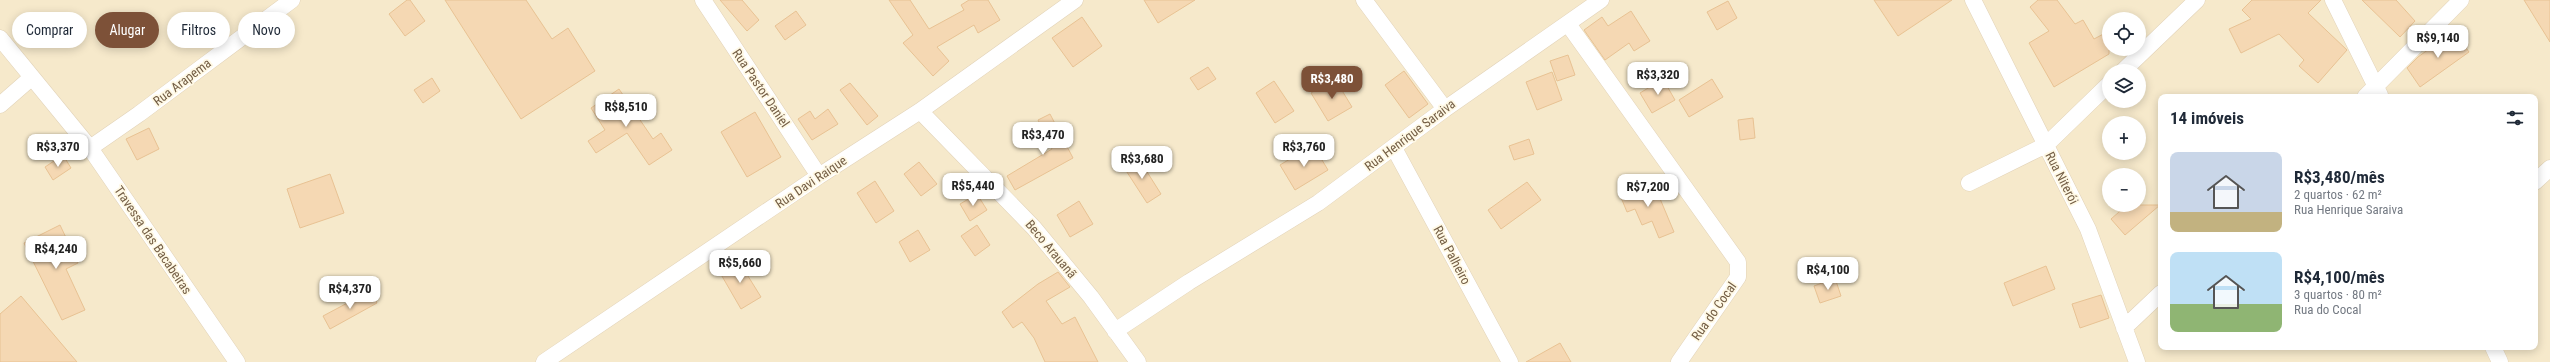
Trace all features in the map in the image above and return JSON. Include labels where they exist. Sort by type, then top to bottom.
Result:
[{"type":"street","name":"Rua Arapema","points":[[90,148],[139,114],[292,0]]},
{"type":"street","name":"Rua Pastor Daniel","points":[[703,0],[820,176]]},
{"type":"street","name":"Rua Davi Raique","points":[[544,362],[820,176],[920,111],[1075,0]]},
{"type":"street","points":[[1364,0],[1445,109]]},
{"type":"street","name":"Rua Henrique Saraiva","points":[[1115,331],[1189,282],[1318,202],[1394,148],[1445,109],[1601,0]]},
{"type":"street","name":"Rua Niterói","points":[[1974,0],[2088,229],[2137,362]]},
{"type":"street","points":[[2130,64],[2197,0]]},
{"type":"street","points":[[2333,0],[2374,94],[2461,0]]},
{"type":"street","name":"Rua do Cocal","points":[[1568,24],[1738,262],[1738,277],[1679,362]]},
{"type":"street","name":"Travessa das Bacabeiras","points":[[0,38],[31,78],[90,148],[237,362]]},
{"type":"street","points":[[0,105],[31,78]]},
{"type":"street","points":[[1969,183],[2046,145],[2102,91]]},
{"type":"street","name":"Beco Arauanã","points":[[920,111],[1034,228],[1091,297],[1138,362]]},
{"type":"street","name":"Rua Palheiro","points":[[1394,148],[1510,362]]},
{"type":"street","points":[[2538,179],[2550,168]]},
{"type":"street","points":[[2124,328],[2158,296]]},
{"type":"street","points":[[2494,350],[2500,362]]},
{"type":"shaded area","points":[[0,0],[2550,0],[2550,362],[0,362]]},
{"type":"building","points":[[407,0],[410,0],[425,21],[405,36],[389,14]]},
{"type":"building","points":[[445,0],[526,0],[552,39],[568,28],[595,71],[521,119]]},
{"type":"building","points":[[720,0],[742,0],[759,20],[747,31]]},
{"type":"building","points":[[889,0],[910,0],[929,29],[964,10],[961,5],[969,0],[988,0],[1000,20],[978,33],[974,25],[937,47],[949,61],[933,76],[903,43],[913,35]]},
{"type":"building","points":[[1144,0],[1195,0],[1158,23]]},
{"type":"building","points":[[1874,0],[1952,0],[1898,36]]},
{"type":"building","points":[[2038,0],[2057,0],[2075,24],[2083,20],[2094,39],[2102,35],[2102,56],[2106,56],[2054,87],[2029,43],[2049,31],[2030,7]]},
{"type":"building","points":[[2252,0],[2321,0],[2308,13],[2347,50],[2318,83],[2299,66],[2304,60],[2279,34],[2241,53],[2229,29],[2251,19],[2242,10]]},
{"type":"building","points":[[2362,0],[2396,0],[2415,21],[2400,37]]},
{"type":"building","points":[[2524,0],[2550,0],[2550,42]]},
{"type":"building","points":[[1728,1],[1737,18],[1717,30],[1707,12]]},
{"type":"building","points":[[796,11],[806,25],[785,40],[775,26]]},
{"type":"building","points":[[1631,11],[1650,41],[1634,51],[1629,43],[1605,60],[1584,30],[1602,17],[1608,26]]},
{"type":"building","points":[[1082,17],[1102,46],[1073,67],[1052,38]]},
{"type":"building","points":[[2454,31],[2469,52],[2420,87],[2407,68],[2418,57]]},
{"type":"building","points":[[1568,55],[1575,75],[1557,81],[1550,61]]},
{"type":"building","points":[[1208,67],[1216,79],[1198,90],[1190,78]]},
{"type":"building","points":[[1404,71],[1428,104],[1409,118],[1385,85]]},
{"type":"building","points":[[1552,72],[1562,100],[1537,110],[1526,82]]},
{"type":"building","points":[[432,78],[440,91],[423,103],[414,90]]},
{"type":"building","points":[[1335,79],[1352,107],[1328,121],[1311,93]]},
{"type":"building","points":[[1663,79],[1675,100],[1652,113],[1640,93]]},
{"type":"building","points":[[1712,79],[1723,97],[1689,117],[1679,100]]},
{"type":"building","points":[[1274,81],[1294,111],[1275,123],[1256,93]]},
{"type":"building","points":[[850,83],[878,116],[867,125],[840,90]]},
{"type":"building","points":[[619,89],[653,139],[661,133],[672,150],[649,165],[627,133],[596,153],[588,141],[605,130],[591,108]]},
{"type":"building","points":[[828,109],[838,124],[812,140],[798,119],[810,111],[815,119]]},
{"type":"building","points":[[755,112],[781,157],[747,177],[721,132]]},
{"type":"building","points":[[1050,114],[1073,158],[1015,190],[1007,176],[1052,149],[1038,120]]},
{"type":"building","points":[[1753,118],[1755,138],[1740,140],[1738,120]]},
{"type":"building","points":[[149,128],[159,149],[137,160],[126,139]]},
{"type":"building","points":[[1529,139],[1534,154],[1514,160],[1509,146]]},
{"type":"building","points":[[1313,145],[1328,170],[1295,190],[1280,165]]},
{"type":"building","points":[[63,155],[71,168],[53,180],[45,167]]},
{"type":"building","points":[[1137,156],[1161,194],[1147,203],[1123,166]]},
{"type":"building","points":[[919,162],[937,184],[921,196],[904,174]]},
{"type":"building","points":[[330,174],[344,213],[300,228],[287,189]]},
{"type":"building","points":[[875,181],[894,211],[876,223],[857,193]]},
{"type":"building","points":[[1527,182],[1541,200],[1501,229],[1488,210]]},
{"type":"building","points":[[1653,182],[1674,232],[1659,238],[1652,221],[1642,225],[1635,209],[1627,212],[1620,195]]},
{"type":"building","points":[[977,194],[987,210],[970,221],[960,204]]},
{"type":"building","points":[[1079,201],[1093,224],[1070,237],[1057,215]]},
{"type":"building","points":[[2146,205],[2158,205],[2158,207],[2125,235],[2111,219],[2119,212],[2146,212]]},
{"type":"building","points":[[60,225],[78,263],[66,269],[85,310],[62,320],[24,243]]},
{"type":"building","points":[[977,225],[990,245],[975,256],[961,236]]},
{"type":"building","points":[[918,230],[930,250],[910,262],[899,242]]},
{"type":"building","points":[[738,260],[761,297],[741,309],[719,271]]},
{"type":"building","points":[[2046,266],[2055,289],[2013,306],[2004,283]]},
{"type":"building","points":[[1058,272],[1070,287],[1046,301],[1062,324],[1075,317],[1098,362],[1045,362],[1034,338],[1022,322],[1013,328],[1002,312],[1038,284]]},
{"type":"building","points":[[1835,278],[1841,296],[1820,303],[1814,286]]},
{"type":"building","points":[[370,291],[377,303],[330,329],[323,316]]},
{"type":"building","points":[[2101,295],[2109,318],[2080,328],[2072,304]]},
{"type":"building","points":[[21,296],[77,362],[0,362],[0,314]]},
{"type":"building","points":[[1560,343],[1571,362],[1526,362]]}]
